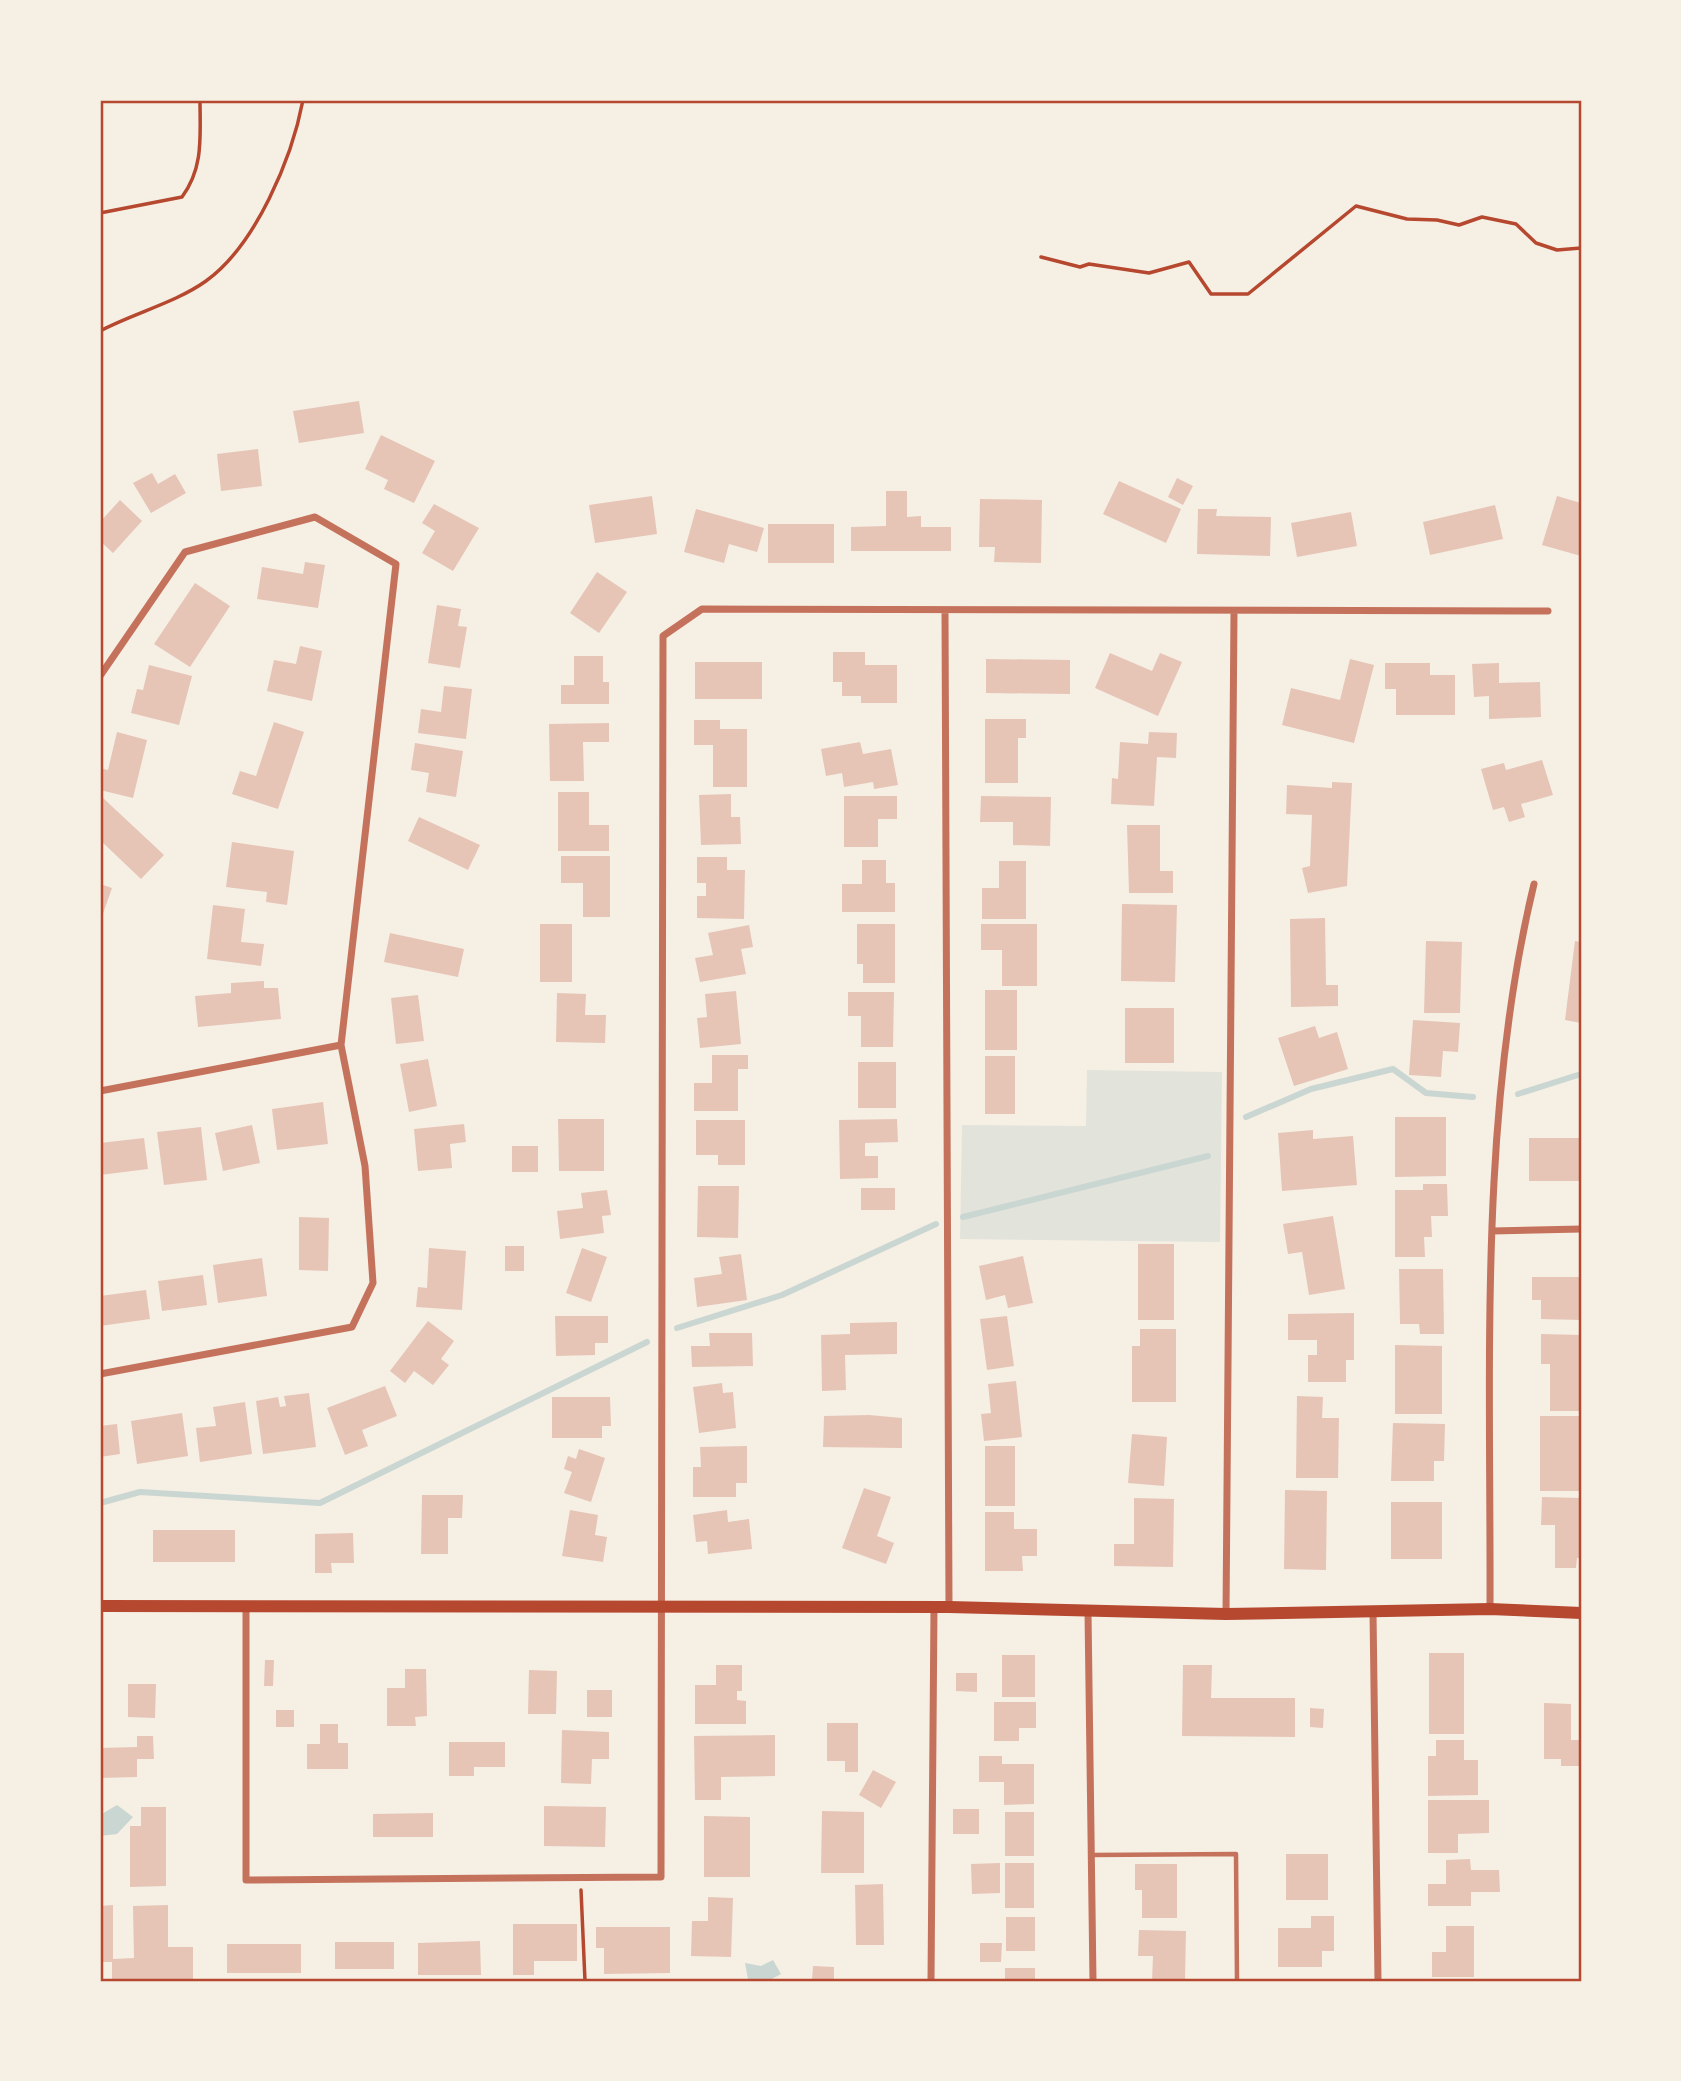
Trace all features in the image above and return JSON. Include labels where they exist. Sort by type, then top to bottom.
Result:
[{"type":"main road","points":[[100,1606],[949,1607],[1226,1614],[1490,1609],[1581,1613]]},
{"type":"street","points":[[100,676],[185,552],[315,517],[396,564],[341,1045],[365,1166],[373,1283],[352,1327],[100,1374]]},
{"type":"street","points":[[246,1607],[246,1880],[661,1877],[663,636],[702,609],[945,612],[1548,611]]},
{"type":"street","points":[[1226,1614],[1234,611]]},
{"type":"street","points":[[945,612],[949,1607]]},
{"type":"street","points":[[1490,1609],[1492,1231],[1505,1058],[1524,929],[1534,884]]},
{"type":"street","points":[[100,1091],[341,1045]]},
{"type":"street","points":[[1492,1231],[1581,1229]]},
{"type":"street","points":[[931,1981],[934,1607]]},
{"type":"street","points":[[1088,1612],[1093,1981]]},
{"type":"street","points":[[1373,1612],[1378,1981]]},
{"type":"lane","points":[[1091,1855],[1236,1854],[1237,1981]]},
{"type":"path","points":[[100,213],[182,197],[194,181],[201,156],[200,100]]},
{"type":"path","points":[[100,331],[205,282],[226,265],[264,207],[296,137],[303,100]]},
{"type":"path","points":[[1041,257],[1080,267],[1089,264],[1149,273],[1189,262],[1211,294],[1248,294],[1356,206],[1407,219],[1437,220],[1459,225],[1482,217],[1516,224],[1536,243],[1557,250],[1581,248]]},
{"type":"path","points":[[581,1878],[584,1981]]},
{"type":"shaded area","points":[[1087,1070],[1222,1072],[1220,1242],[960,1239],[962,1125],[1086,1126]]},
{"type":"shaded area","points":[[117,1805],[133,1817],[117,1834],[100,1836],[100,1815]]},
{"type":"shaded area","points":[[773,1960],[781,1974],[768,1981],[748,1979],[745,1963],[761,1966]]},
{"type":"building","points":[[359,401],[364,433],[299,443],[293,411]]},
{"type":"building","points":[[381,435],[435,461],[414,503],[384,489],[388,480],[365,469]]},
{"type":"building","points":[[258,449],[262,486],[221,491],[217,454]]},
{"type":"building","points":[[152,473],[158,484],[175,474],[186,493],[151,513],[133,483]]},
{"type":"building","points":[[1177,478],[1193,486],[1183,505],[1168,497]]},
{"type":"building","points":[[1119,481],[1181,509],[1166,543],[1103,514]]},
{"type":"building","points":[[886,491],[907,491],[907,517],[921,516],[921,527],[951,527],[951,551],[851,551],[851,527],[886,526]]},
{"type":"building","points":[[652,496],[657,534],[595,543],[589,505]]},
{"type":"building","points":[[1557,496],[1581,503],[1581,556],[1542,545]]},
{"type":"building","points":[[980,499],[1042,500],[1041,563],[994,562],[995,547],[979,547]]},
{"type":"building","points":[[120,500],[142,521],[113,553],[100,541],[100,522]]},
{"type":"building","points":[[434,504],[479,528],[453,571],[422,553],[435,531],[422,523]]},
{"type":"building","points":[[1495,505],[1503,539],[1430,555],[1423,522]]},
{"type":"building","points":[[696,509],[764,528],[757,552],[729,544],[724,563],[684,552]]},
{"type":"building","points":[[1198,509],[1217,509],[1216,516],[1271,517],[1270,556],[1197,554]]},
{"type":"building","points":[[1351,512],[1357,546],[1297,557],[1291,523]]},
{"type":"building","points":[[768,524],[834,524],[834,563],[768,563]]},
{"type":"building","points":[[305,562],[325,565],[318,608],[257,599],[262,567],[303,574]]},
{"type":"building","points":[[597,572],[627,592],[599,633],[570,613]]},
{"type":"building","points":[[195,583],[230,606],[190,667],[154,644]]},
{"type":"building","points":[[437,605],[461,609],[458,626],[467,627],[460,668],[428,663]]},
{"type":"building","points":[[300,646],[322,651],[312,701],[267,691],[274,660],[296,664]]},
{"type":"building","points":[[833,652],[865,652],[865,665],[897,665],[897,703],[861,703],[861,696],[842,696],[842,682],[833,682]]},
{"type":"building","points":[[1110,653],[1152,671],[1160,653],[1182,662],[1158,716],[1095,688]]},
{"type":"building","points":[[574,656],[603,656],[603,682],[609,682],[609,704],[561,704],[561,685],[574,685]]},
{"type":"building","points":[[986,659],[1070,660],[1070,694],[986,693]]},
{"type":"building","points":[[1350,659],[1374,665],[1354,743],[1282,725],[1291,688],[1340,700]]},
{"type":"building","points":[[695,662],[762,662],[762,699],[695,699]]},
{"type":"building","points":[[1385,663],[1430,663],[1430,675],[1455,675],[1455,715],[1396,715],[1396,689],[1385,689]]},
{"type":"building","points":[[1499,663],[1499,683],[1540,682],[1541,717],[1489,719],[1489,696],[1474,697],[1472,664]]},
{"type":"building","points":[[149,665],[192,676],[179,725],[131,713],[137,689],[143,690]]},
{"type":"building","points":[[444,686],[472,689],[466,739],[418,733],[421,709],[441,712]]},
{"type":"building","points":[[985,719],[1026,719],[1026,738],[1018,738],[1018,783],[985,783]]},
{"type":"building","points":[[694,720],[720,720],[720,729],[747,729],[747,787],[713,787],[713,745],[694,745]]},
{"type":"building","points":[[274,722],[304,732],[278,809],[232,794],[240,771],[256,776]]},
{"type":"building","points":[[609,723],[609,742],[583,742],[584,781],[550,781],[549,724]]},
{"type":"building","points":[[117,732],[147,740],[133,798],[100,790],[100,768],[108,770]]},
{"type":"building","points":[[1149,732],[1177,733],[1176,758],[1157,757],[1154,806],[1111,804],[1112,778],[1118,779],[1120,742],[1148,744]]},
{"type":"building","points":[[860,742],[863,754],[891,749],[898,785],[874,789],[873,782],[844,787],[842,773],[826,776],[821,749]]},
{"type":"building","points":[[415,743],[463,751],[456,797],[426,792],[429,773],[411,770]]},
{"type":"building","points":[[1542,760],[1553,795],[1521,804],[1525,817],[1509,822],[1504,807],[1493,810],[1481,769],[1504,763],[1506,770]]},
{"type":"building","points":[[1332,782],[1352,783],[1347,886],[1308,893],[1302,868],[1310,866],[1312,815],[1286,814],[1287,785],[1332,788]]},
{"type":"building","points":[[558,792],[589,792],[589,825],[609,825],[609,851],[558,851]]},
{"type":"building","points":[[731,794],[731,817],[740,817],[741,844],[701,845],[699,795]]},
{"type":"building","points":[[844,796],[897,796],[897,819],[878,819],[878,847],[844,847]]},
{"type":"building","points":[[981,796],[1051,797],[1050,846],[1013,845],[1013,822],[980,822]]},
{"type":"building","points":[[102,797],[164,855],[141,879],[100,840]]},
{"type":"building","points":[[419,817],[480,845],[468,870],[408,841]]},
{"type":"building","points":[[1127,825],[1160,825],[1160,871],[1173,871],[1173,893],[1129,893]]},
{"type":"building","points":[[232,842],[294,851],[287,905],[266,902],[267,892],[226,887]]},
{"type":"building","points":[[561,856],[610,856],[610,917],[583,917],[583,883],[561,883]]},
{"type":"building","points":[[697,857],[727,857],[727,870],[745,870],[744,919],[697,918],[697,896],[706,896],[706,883],[697,883]]},
{"type":"building","points":[[862,860],[886,860],[886,883],[895,883],[895,912],[842,912],[842,884],[862,884]]},
{"type":"building","points":[[999,861],[1026,861],[1026,919],[982,919],[982,888],[999,888]]},
{"type":"building","points":[[100,884],[112,888],[100,922]]},
{"type":"building","points":[[1122,904],[1177,905],[1175,982],[1121,981]]},
{"type":"building","points":[[213,905],[245,909],[241,942],[264,944],[261,966],[207,959]]},
{"type":"building","points":[[1325,918],[1326,985],[1338,985],[1338,1006],[1291,1007],[1290,919]]},
{"type":"building","points":[[540,924],[572,924],[572,982],[540,982]]},
{"type":"building","points":[[857,924],[895,924],[895,983],[863,983],[863,964],[857,964]]},
{"type":"building","points":[[981,924],[1037,924],[1037,986],[1002,986],[1002,950],[981,950]]},
{"type":"building","points":[[749,925],[753,947],[741,949],[746,974],[700,982],[695,958],[713,955],[708,933]]},
{"type":"building","points":[[390,933],[464,949],[458,977],[384,962]]},
{"type":"building","points":[[1426,941],[1462,942],[1460,1013],[1424,1013]]},
{"type":"building","points":[[1575,941],[1581,942],[1581,1023],[1565,1020]]},
{"type":"building","points":[[264,981],[264,988],[278,988],[281,1019],[198,1027],[195,996],[231,993],[231,983]]},
{"type":"building","points":[[985,990],[1017,990],[1017,1050],[985,1050]]},
{"type":"building","points":[[736,991],[741,1044],[700,1048],[697,1018],[707,1017],[705,994]]},
{"type":"building","points":[[848,992],[894,992],[893,1047],[861,1047],[861,1016],[848,1016]]},
{"type":"building","points":[[557,993],[586,994],[585,1015],[606,1015],[605,1043],[556,1042]]},
{"type":"building","points":[[418,995],[424,1041],[396,1044],[391,998]]},
{"type":"building","points":[[1125,1008],[1174,1008],[1174,1063],[1125,1063]]},
{"type":"building","points":[[1413,1020],[1460,1023],[1458,1052],[1443,1051],[1441,1077],[1409,1075]]},
{"type":"building","points":[[1315,1026],[1319,1038],[1337,1032],[1348,1069],[1294,1086],[1278,1038]]},
{"type":"building","points":[[712,1055],[748,1055],[748,1069],[738,1069],[738,1111],[694,1111],[694,1083],[712,1083]]},
{"type":"building","points":[[985,1056],[1015,1056],[1015,1114],[985,1114]]},
{"type":"building","points":[[428,1059],[437,1106],[409,1112],[400,1064]]},
{"type":"building","points":[[858,1062],[896,1062],[896,1108],[858,1108]]},
{"type":"building","points":[[323,1102],[328,1144],[277,1150],[272,1109]]},
{"type":"building","points":[[1395,1117],[1446,1117],[1446,1176],[1395,1177]]},
{"type":"building","points":[[558,1119],[604,1119],[604,1171],[559,1171]]},
{"type":"building","points":[[897,1119],[898,1142],[865,1143],[865,1156],[878,1156],[878,1178],[840,1179],[839,1120]]},
{"type":"building","points":[[696,1120],[745,1120],[745,1165],[718,1165],[718,1155],[696,1155]]},
{"type":"building","points":[[464,1124],[466,1142],[450,1144],[452,1168],[418,1171],[414,1129]]},
{"type":"building","points":[[252,1125],[260,1163],[223,1171],[215,1133]]},
{"type":"building","points":[[201,1127],[207,1180],[164,1185],[157,1132]]},
{"type":"building","points":[[1313,1130],[1313,1139],[1353,1136],[1357,1185],[1282,1191],[1278,1133]]},
{"type":"building","points":[[144,1138],[148,1169],[100,1175],[100,1143]]},
{"type":"building","points":[[1529,1138],[1581,1138],[1581,1181],[1529,1181]]},
{"type":"building","points":[[512,1146],[538,1146],[538,1172],[512,1172]]},
{"type":"building","points":[[1423,1184],[1447,1184],[1448,1216],[1431,1216],[1432,1237],[1424,1237],[1425,1257],[1395,1257],[1395,1190],[1423,1190]]},
{"type":"building","points":[[698,1186],[739,1186],[738,1238],[697,1237]]},
{"type":"building","points":[[861,1188],[895,1188],[895,1210],[861,1210]]},
{"type":"building","points":[[607,1190],[611,1215],[602,1216],[604,1233],[560,1239],[557,1211],[583,1208],[581,1193]]},
{"type":"building","points":[[1333,1216],[1345,1289],[1309,1295],[1302,1252],[1288,1254],[1283,1224]]},
{"type":"building","points":[[299,1217],[329,1218],[328,1271],[299,1270]]},
{"type":"building","points":[[1138,1244],[1174,1244],[1174,1320],[1138,1320]]},
{"type":"building","points":[[505,1246],[524,1246],[524,1271],[505,1271]]},
{"type":"building","points":[[429,1248],[466,1251],[462,1310],[416,1307],[418,1287],[427,1288]]},
{"type":"building","points":[[582,1248],[607,1257],[591,1302],[566,1293]]},
{"type":"building","points":[[741,1254],[747,1300],[697,1307],[694,1278],[722,1274],[719,1257]]},
{"type":"building","points":[[1023,1256],[1033,1303],[1008,1308],[1005,1295],[986,1300],[979,1266]]},
{"type":"building","points":[[262,1258],[267,1296],[218,1303],[213,1265]]},
{"type":"building","points":[[1399,1269],[1443,1269],[1444,1334],[1420,1334],[1419,1324],[1400,1324]]},
{"type":"building","points":[[203,1275],[207,1305],[162,1311],[158,1281]]},
{"type":"building","points":[[1532,1277],[1581,1277],[1581,1320],[1541,1319],[1541,1300],[1532,1300]]},
{"type":"building","points":[[146,1290],[150,1319],[100,1326],[100,1296]]},
{"type":"building","points":[[1354,1313],[1354,1360],[1346,1360],[1346,1382],[1308,1382],[1308,1355],[1317,1355],[1317,1340],[1288,1340],[1288,1314]]},
{"type":"building","points":[[555,1316],[608,1316],[608,1343],[595,1343],[595,1355],[556,1356]]},
{"type":"building","points":[[1007,1316],[1014,1366],[987,1370],[980,1319]]},
{"type":"building","points":[[428,1321],[454,1341],[441,1359],[449,1365],[433,1385],[414,1371],[405,1383],[390,1371]]},
{"type":"building","points":[[897,1322],[897,1354],[845,1355],[846,1390],[822,1391],[821,1335],[850,1334],[850,1323]]},
{"type":"building","points":[[1140,1329],[1176,1329],[1176,1402],[1132,1402],[1132,1346],[1140,1346]]},
{"type":"building","points":[[709,1333],[752,1333],[753,1366],[692,1367],[691,1346],[710,1346]]},
{"type":"building","points":[[1541,1334],[1581,1335],[1581,1411],[1550,1411],[1550,1364],[1541,1364]]},
{"type":"building","points":[[1395,1345],[1442,1346],[1442,1414],[1395,1414]]},
{"type":"building","points":[[1016,1381],[1022,1437],[984,1441],[981,1414],[991,1413],[988,1384]]},
{"type":"building","points":[[722,1383],[723,1393],[733,1392],[736,1428],[699,1433],[693,1387]]},
{"type":"building","points":[[385,1386],[397,1416],[362,1430],[368,1446],[345,1455],[327,1408]]},
{"type":"building","points":[[309,1393],[316,1447],[263,1454],[256,1401],[278,1397],[280,1407],[286,1406],[284,1396]]},
{"type":"building","points":[[1297,1396],[1323,1397],[1322,1418],[1339,1418],[1338,1478],[1296,1478]]},
{"type":"building","points":[[552,1397],[610,1397],[611,1426],[602,1426],[602,1438],[552,1438]]},
{"type":"building","points":[[245,1402],[252,1454],[200,1462],[196,1428],[216,1426],[213,1407]]},
{"type":"building","points":[[182,1413],[188,1456],[137,1464],[131,1421]]},
{"type":"building","points":[[869,1415],[902,1418],[902,1448],[823,1447],[824,1416]]},
{"type":"building","points":[[1540,1416],[1580,1416],[1580,1491],[1540,1491]]},
{"type":"building","points":[[1393,1423],[1445,1424],[1444,1461],[1434,1461],[1434,1481],[1391,1481]]},
{"type":"building","points":[[117,1424],[120,1454],[100,1457],[100,1426]]},
{"type":"building","points":[[1132,1434],[1167,1437],[1164,1486],[1128,1483]]},
{"type":"building","points":[[747,1446],[747,1483],[736,1483],[736,1497],[693,1497],[693,1467],[701,1467],[700,1447]]},
{"type":"building","points":[[985,1446],[1015,1446],[1015,1506],[985,1506]]},
{"type":"building","points":[[579,1449],[605,1458],[591,1502],[564,1493],[572,1472],[564,1469],[568,1456],[576,1459]]},
{"type":"building","points":[[864,1488],[891,1497],[877,1536],[894,1543],[886,1564],[842,1548]]},
{"type":"building","points":[[1285,1490],[1327,1491],[1326,1570],[1284,1569]]},
{"type":"building","points":[[422,1495],[463,1495],[462,1518],[448,1518],[448,1554],[421,1554]]},
{"type":"building","points":[[1542,1497],[1581,1498],[1581,1558],[1577,1558],[1576,1568],[1555,1568],[1555,1525],[1541,1525]]},
{"type":"building","points":[[1134,1498],[1174,1499],[1173,1567],[1114,1566],[1114,1544],[1134,1544]]},
{"type":"building","points":[[1391,1502],[1442,1502],[1442,1559],[1391,1559]]},
{"type":"building","points":[[570,1510],[598,1515],[595,1535],[607,1537],[603,1562],[562,1556]]},
{"type":"building","points":[[727,1510],[728,1522],[749,1519],[752,1549],[708,1554],[707,1541],[696,1542],[693,1515]]},
{"type":"building","points":[[985,1512],[1014,1512],[1014,1529],[1037,1529],[1037,1556],[1022,1556],[1023,1571],[985,1571]]},
{"type":"building","points":[[153,1530],[235,1530],[235,1562],[153,1562]]},
{"type":"building","points":[[353,1533],[354,1563],[331,1563],[332,1573],[315,1573],[315,1534]]},
{"type":"building","points":[[1429,1653],[1464,1653],[1464,1734],[1429,1734]]},
{"type":"building","points":[[1002,1655],[1035,1655],[1035,1697],[1002,1697]]},
{"type":"building","points":[[265,1660],[274,1660],[273,1686],[264,1686]]},
{"type":"building","points":[[716,1665],[742,1665],[742,1691],[737,1691],[737,1700],[746,1701],[746,1724],[695,1724],[695,1685],[716,1685]]},
{"type":"building","points":[[1183,1665],[1212,1665],[1211,1698],[1295,1698],[1295,1737],[1182,1736]]},
{"type":"building","points":[[405,1669],[426,1669],[427,1716],[415,1717],[416,1726],[387,1726],[387,1688],[405,1688]]},
{"type":"building","points":[[529,1670],[557,1671],[556,1714],[528,1714]]},
{"type":"building","points":[[956,1673],[977,1673],[977,1692],[956,1691]]},
{"type":"building","points":[[128,1684],[156,1684],[155,1718],[128,1717]]},
{"type":"building","points":[[587,1690],[612,1690],[612,1717],[587,1717]]},
{"type":"building","points":[[994,1702],[1036,1702],[1036,1728],[1019,1728],[1019,1741],[994,1741]]},
{"type":"building","points":[[1544,1703],[1571,1704],[1571,1740],[1581,1740],[1581,1766],[1561,1766],[1561,1759],[1544,1759]]},
{"type":"building","points":[[1310,1708],[1324,1709],[1323,1728],[1310,1727]]},
{"type":"building","points":[[276,1710],[294,1710],[294,1727],[276,1727]]},
{"type":"building","points":[[827,1723],[858,1723],[858,1772],[845,1772],[845,1761],[827,1761]]},
{"type":"building","points":[[320,1724],[338,1724],[338,1743],[348,1743],[348,1769],[307,1769],[307,1744],[320,1744]]},
{"type":"building","points":[[562,1730],[609,1732],[609,1759],[592,1759],[591,1784],[561,1783]]},
{"type":"building","points":[[775,1735],[775,1776],[721,1777],[721,1800],[695,1800],[694,1736]]},
{"type":"building","points":[[137,1736],[153,1736],[154,1759],[137,1759],[137,1777],[100,1778],[100,1748],[137,1747]]},
{"type":"building","points":[[1436,1740],[1464,1740],[1464,1760],[1478,1760],[1478,1795],[1428,1796],[1428,1756],[1436,1756]]},
{"type":"building","points":[[449,1742],[505,1742],[505,1767],[474,1767],[474,1776],[449,1776]]},
{"type":"building","points":[[979,1756],[1002,1756],[1002,1764],[1034,1764],[1034,1804],[1004,1805],[1004,1782],[979,1782]]},
{"type":"building","points":[[873,1770],[896,1782],[881,1808],[859,1795]]},
{"type":"building","points":[[1428,1800],[1489,1800],[1489,1833],[1458,1834],[1458,1853],[1428,1853]]},
{"type":"building","points":[[544,1806],[606,1807],[605,1847],[544,1846]]},
{"type":"building","points":[[141,1807],[166,1807],[166,1886],[130,1887],[130,1826],[141,1826]]},
{"type":"building","points":[[953,1809],[979,1809],[979,1834],[953,1834]]},
{"type":"building","points":[[822,1811],[864,1812],[864,1873],[821,1873]]},
{"type":"building","points":[[1005,1812],[1034,1812],[1034,1856],[1005,1856]]},
{"type":"building","points":[[433,1813],[433,1837],[373,1837],[373,1814]]},
{"type":"building","points":[[704,1816],[750,1817],[750,1877],[704,1877]]},
{"type":"building","points":[[1286,1854],[1328,1854],[1328,1900],[1286,1900]]},
{"type":"building","points":[[1470,1859],[1471,1870],[1499,1870],[1500,1892],[1471,1892],[1471,1906],[1428,1906],[1428,1884],[1446,1884],[1446,1860]]},
{"type":"building","points":[[1000,1863],[1000,1893],[972,1894],[971,1864]]},
{"type":"building","points":[[1005,1863],[1034,1863],[1034,1908],[1005,1908]]},
{"type":"building","points":[[1135,1864],[1177,1864],[1177,1918],[1142,1918],[1142,1890],[1135,1890]]},
{"type":"building","points":[[883,1884],[884,1945],[856,1945],[855,1885]]},
{"type":"building","points":[[708,1897],[733,1898],[731,1957],[691,1956],[692,1921],[708,1921]]},
{"type":"building","points":[[113,1905],[113,1959],[134,1958],[133,1906],[168,1905],[168,1947],[193,1947],[193,1981],[112,1981],[112,1962],[100,1962],[100,1906]]},
{"type":"building","points":[[1311,1916],[1334,1916],[1334,1951],[1322,1951],[1322,1967],[1278,1967],[1278,1928],[1311,1928]]},
{"type":"building","points":[[1006,1917],[1035,1917],[1035,1951],[1006,1951]]},
{"type":"building","points":[[513,1924],[577,1924],[577,1961],[534,1961],[534,1975],[513,1975]]},
{"type":"building","points":[[1446,1926],[1474,1926],[1474,1977],[1432,1977],[1432,1952],[1446,1952]]},
{"type":"building","points":[[596,1927],[670,1927],[670,1973],[604,1974],[604,1948],[596,1948]]},
{"type":"building","points":[[1139,1930],[1186,1931],[1185,1981],[1152,1981],[1153,1956],[1138,1956]]},
{"type":"building","points":[[480,1941],[481,1975],[418,1975],[418,1943]]},
{"type":"building","points":[[335,1942],[394,1942],[394,1969],[335,1969]]},
{"type":"building","points":[[980,1943],[1002,1943],[1001,1962],[980,1962]]},
{"type":"building","points":[[227,1944],[301,1944],[301,1973],[227,1973]]},
{"type":"building","points":[[813,1966],[834,1967],[834,1981],[812,1981]]},
{"type":"building","points":[[1005,1968],[1035,1968],[1035,1981],[1005,1981]]},
{"type":"waterway","points":[[1246,1117],[1311,1089],[1393,1069],[1426,1093],[1473,1097]]},
{"type":"waterway","points":[[1518,1094],[1581,1074]]},
{"type":"waterway","points":[[963,1217],[1208,1156]]},
{"type":"waterway","points":[[677,1328],[782,1295],[936,1224]]},
{"type":"waterway","points":[[100,1503],[140,1492],[320,1503],[647,1342]]}]
